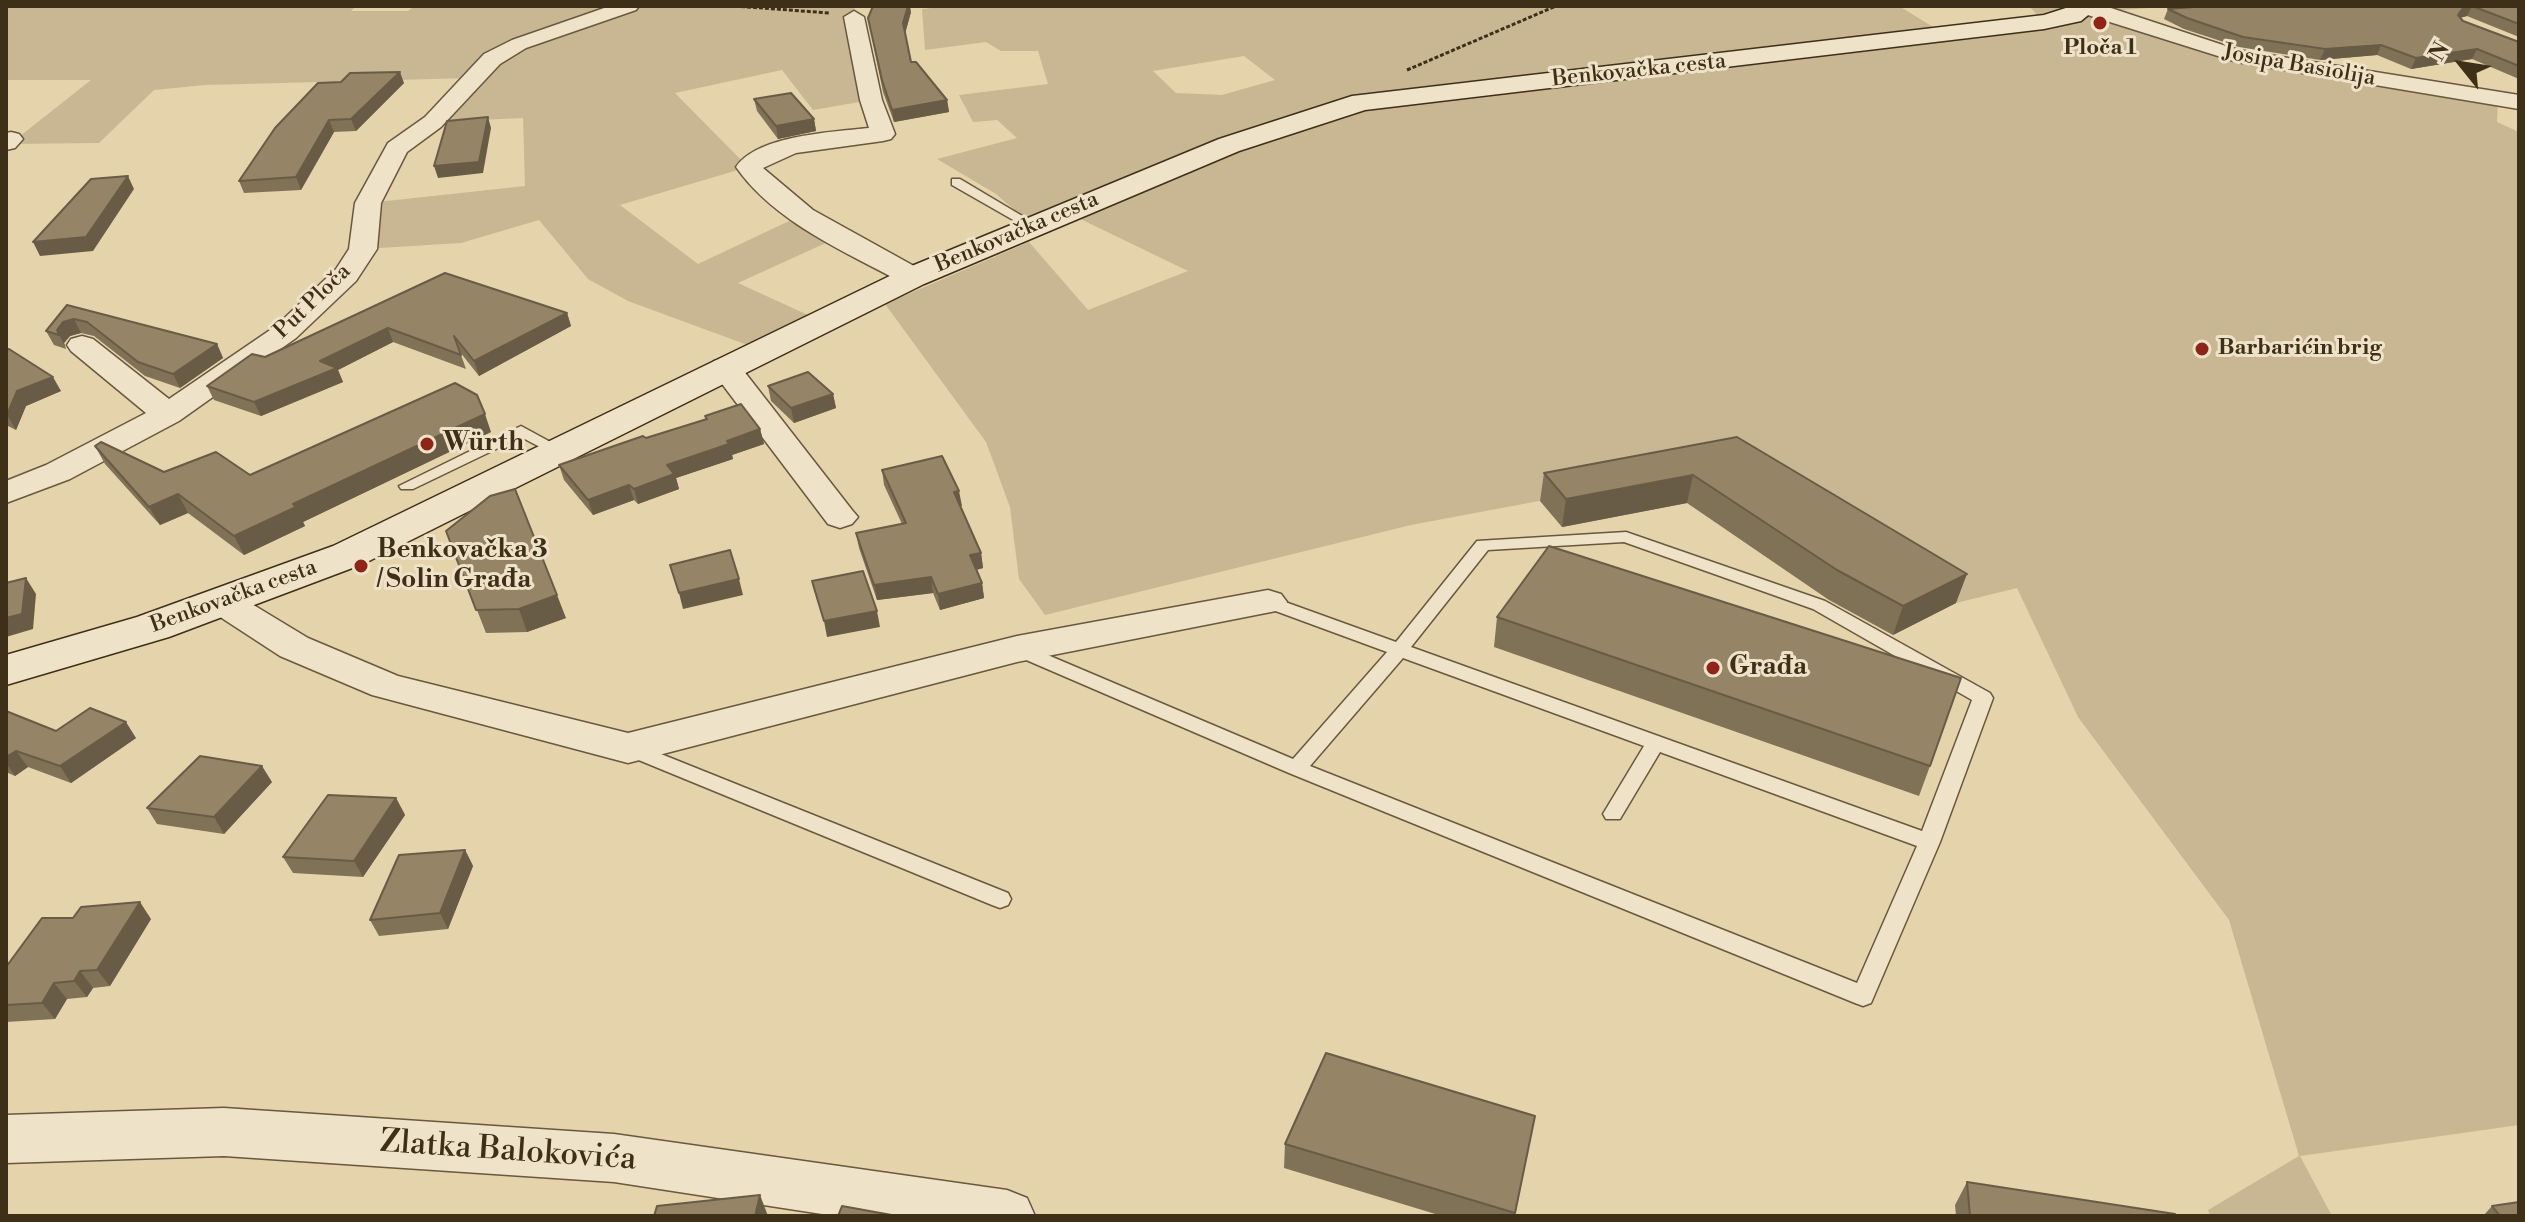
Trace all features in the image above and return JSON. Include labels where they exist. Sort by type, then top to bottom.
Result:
[{"type":"main road","name":"Benkovačka cesta","points":[[6,670],[153,627],[348,555],[913,277],[1229,145],[1361,102],[1946,35],[2044,22],[2073,16],[2086,7]]},
{"type":"street","name":"Put Ploča","points":[[6,493],[58,472],[168,414],[286,332],[346,275],[363,249],[368,203],[397,148],[433,122],[492,59],[519,44],[629,6]]},
{"type":"street","name":"Josipa Basiolija","points":[[2086,7],[2115,14],[2200,47],[2237,56],[2519,102]]},
{"type":"street","points":[[854,17],[868,87],[883,134],[777,150],[757,157],[748,167],[768,189],[804,214],[913,277]]},
{"type":"street","points":[[82,345],[168,414]]},
{"type":"street","points":[[725,368],[840,517]]},
{"type":"street","points":[[224,603],[294,647],[386,686],[628,748],[1017,649],[1268,602]]},
{"type":"street","name":"Zlatka Balokovića","points":[[6,1139],[224,1132],[614,1158],[1007,1216]]},
{"type":"lane","points":[[956,182],[1033,226]]},
{"type":"lane","points":[[407,486],[521,431],[559,451]]},
{"type":"lane","points":[[1017,649],[1296,768],[1863,996],[1929,842],[1983,698],[1819,605],[1626,537],[1483,545],[1400,649],[1296,768]]},
{"type":"lane","points":[[1268,602],[1929,842]]},
{"type":"lane","points":[[1613,814],[1656,742]]},
{"type":"lane","points":[[628,748],[1000,899]]},
{"type":"path","points":[[735,6],[854,17]]},
{"type":"path","points":[[1391,99],[1391,85],[1416,65],[1556,6]]},
{"type":"shaded area","points":[[6,6],[356,6],[351,11],[408,11],[414,6],[854,6],[871,100],[813,110],[782,70],[675,93],[748,167],[620,205],[698,264],[804,214],[841,236],[738,283],[821,321],[761,350],[628,301],[588,279],[539,220],[461,243],[363,249],[368,203],[525,186],[523,118],[433,122],[472,78],[205,85],[154,90],[99,143],[10,144],[91,80],[6,80]]},
{"type":"shaded area","points":[[948,6],[1899,6],[1946,35],[2043,21],[2029,6],[2178,6],[2121,10],[2133,23],[2200,47],[2498,100],[2497,122],[2519,132],[2519,1125],[2300,1156],[2332,1216],[2210,1216],[2208,1210],[2299,1156],[2229,920],[2078,717],[2017,588],[1956,603],[1731,465],[1411,525],[1045,615],[1019,579],[1010,507],[986,442],[885,304],[1029,242],[1088,310],[1188,271],[1066,212],[1033,226],[996,194],[937,159],[1017,138],[997,120],[973,122],[959,95],[1048,84],[1038,51],[1001,51],[986,42],[925,50],[922,9]],"holes":[[[1244,56],[1275,80],[1222,95],[1176,93],[1153,71]]]},
{"type":"building","points":[[873,6],[908,6],[903,23],[911,62],[916,62],[947,100],[892,110],[868,18]]},
{"type":"building","points":[[2207,6],[2472,6],[2463,8],[2458,15],[2463,21],[2519,42],[2519,66],[2477,49],[2416,58],[2381,45],[2325,49],[2243,37],[2168,9]]},
{"type":"building","points":[[2472,6],[2519,6],[2519,24]]},
{"type":"building","points":[[400,72],[351,119],[329,120],[296,177],[239,181],[275,128],[318,83],[341,82],[350,73]]},
{"type":"building","points":[[791,93],[814,119],[776,126],[754,99]]},
{"type":"building","points":[[488,117],[479,162],[434,166],[447,121]]},
{"type":"building","points":[[128,176],[86,237],[33,242],[91,179]]},
{"type":"building","points":[[445,273],[567,313],[474,361],[454,336],[461,355],[388,328],[320,361],[337,368],[254,402],[207,386],[252,354],[265,357]]},
{"type":"building","points":[[67,305],[217,344],[173,374],[138,362],[87,322],[74,319],[63,322],[57,330],[59,335],[46,331]]},
{"type":"building","points":[[6,350],[53,377],[17,391],[6,415]]},
{"type":"building","points":[[808,372],[833,394],[791,408],[768,386]]},
{"type":"building","points":[[455,383],[477,395],[485,414],[293,504],[296,507],[234,536],[178,494],[149,507],[95,446],[101,442],[164,472],[216,452],[250,475]]},
{"type":"building","points":[[741,404],[760,429],[727,441],[729,444],[667,465],[674,474],[634,489],[629,485],[588,500],[559,465],[643,436],[646,438],[707,419],[705,416]]},
{"type":"building","points":[[1737,437],[1967,574],[1903,606],[1837,570],[1693,475],[1566,499],[1544,473]]},
{"type":"building","points":[[942,456],[959,491],[954,492],[981,553],[970,555],[982,583],[938,594],[931,577],[874,585],[856,533],[906,523],[882,470]]},
{"type":"building","points":[[515,489],[557,595],[519,609],[476,610],[446,531],[490,496]]},
{"type":"building","points":[[1549,546],[1961,678],[1930,766],[1497,617]]},
{"type":"building","points":[[730,550],[739,579],[679,593],[670,565]]},
{"type":"building","points":[[863,571],[877,611],[824,621],[812,581]]},
{"type":"building","points":[[26,578],[22,614],[6,618],[6,583]]},
{"type":"building","points":[[90,708],[126,722],[60,766],[16,751],[6,757],[6,711],[56,731]]},
{"type":"building","points":[[200,756],[262,766],[214,817],[147,808]]},
{"type":"building","points":[[328,795],[396,798],[354,861],[283,857]]},
{"type":"building","points":[[465,850],[440,913],[370,920],[399,855]]},
{"type":"building","points":[[140,902],[97,970],[80,971],[74,981],[54,983],[42,1003],[6,1005],[6,967],[42,918],[73,918],[81,907]]},
{"type":"building","points":[[1326,1053],[1535,1116],[1515,1213],[1285,1144]]},
{"type":"building","points":[[1967,1182],[2175,1214],[2176,1216],[1970,1216]]},
{"type":"building","points":[[760,1195],[755,1216],[654,1216],[657,1206]]},
{"type":"building","points":[[2519,1202],[2519,1216],[2500,1216],[2492,1206]]},
{"type":"building","points":[[842,1206],[897,1216],[838,1216]]},
{"type":"place","name":"Ploča 1","points":[[2100,23]]},
{"type":"place","name":"Barbarićin brig","points":[[2202,349]]},
{"type":"place","name":"Würth","points":[[427,444]]},
{"type":"place","name":"Benkovačka 3 / Solin Građa","points":[[361,566]]},
{"type":"place","name":"Građa","points":[[1713,668]]}]
